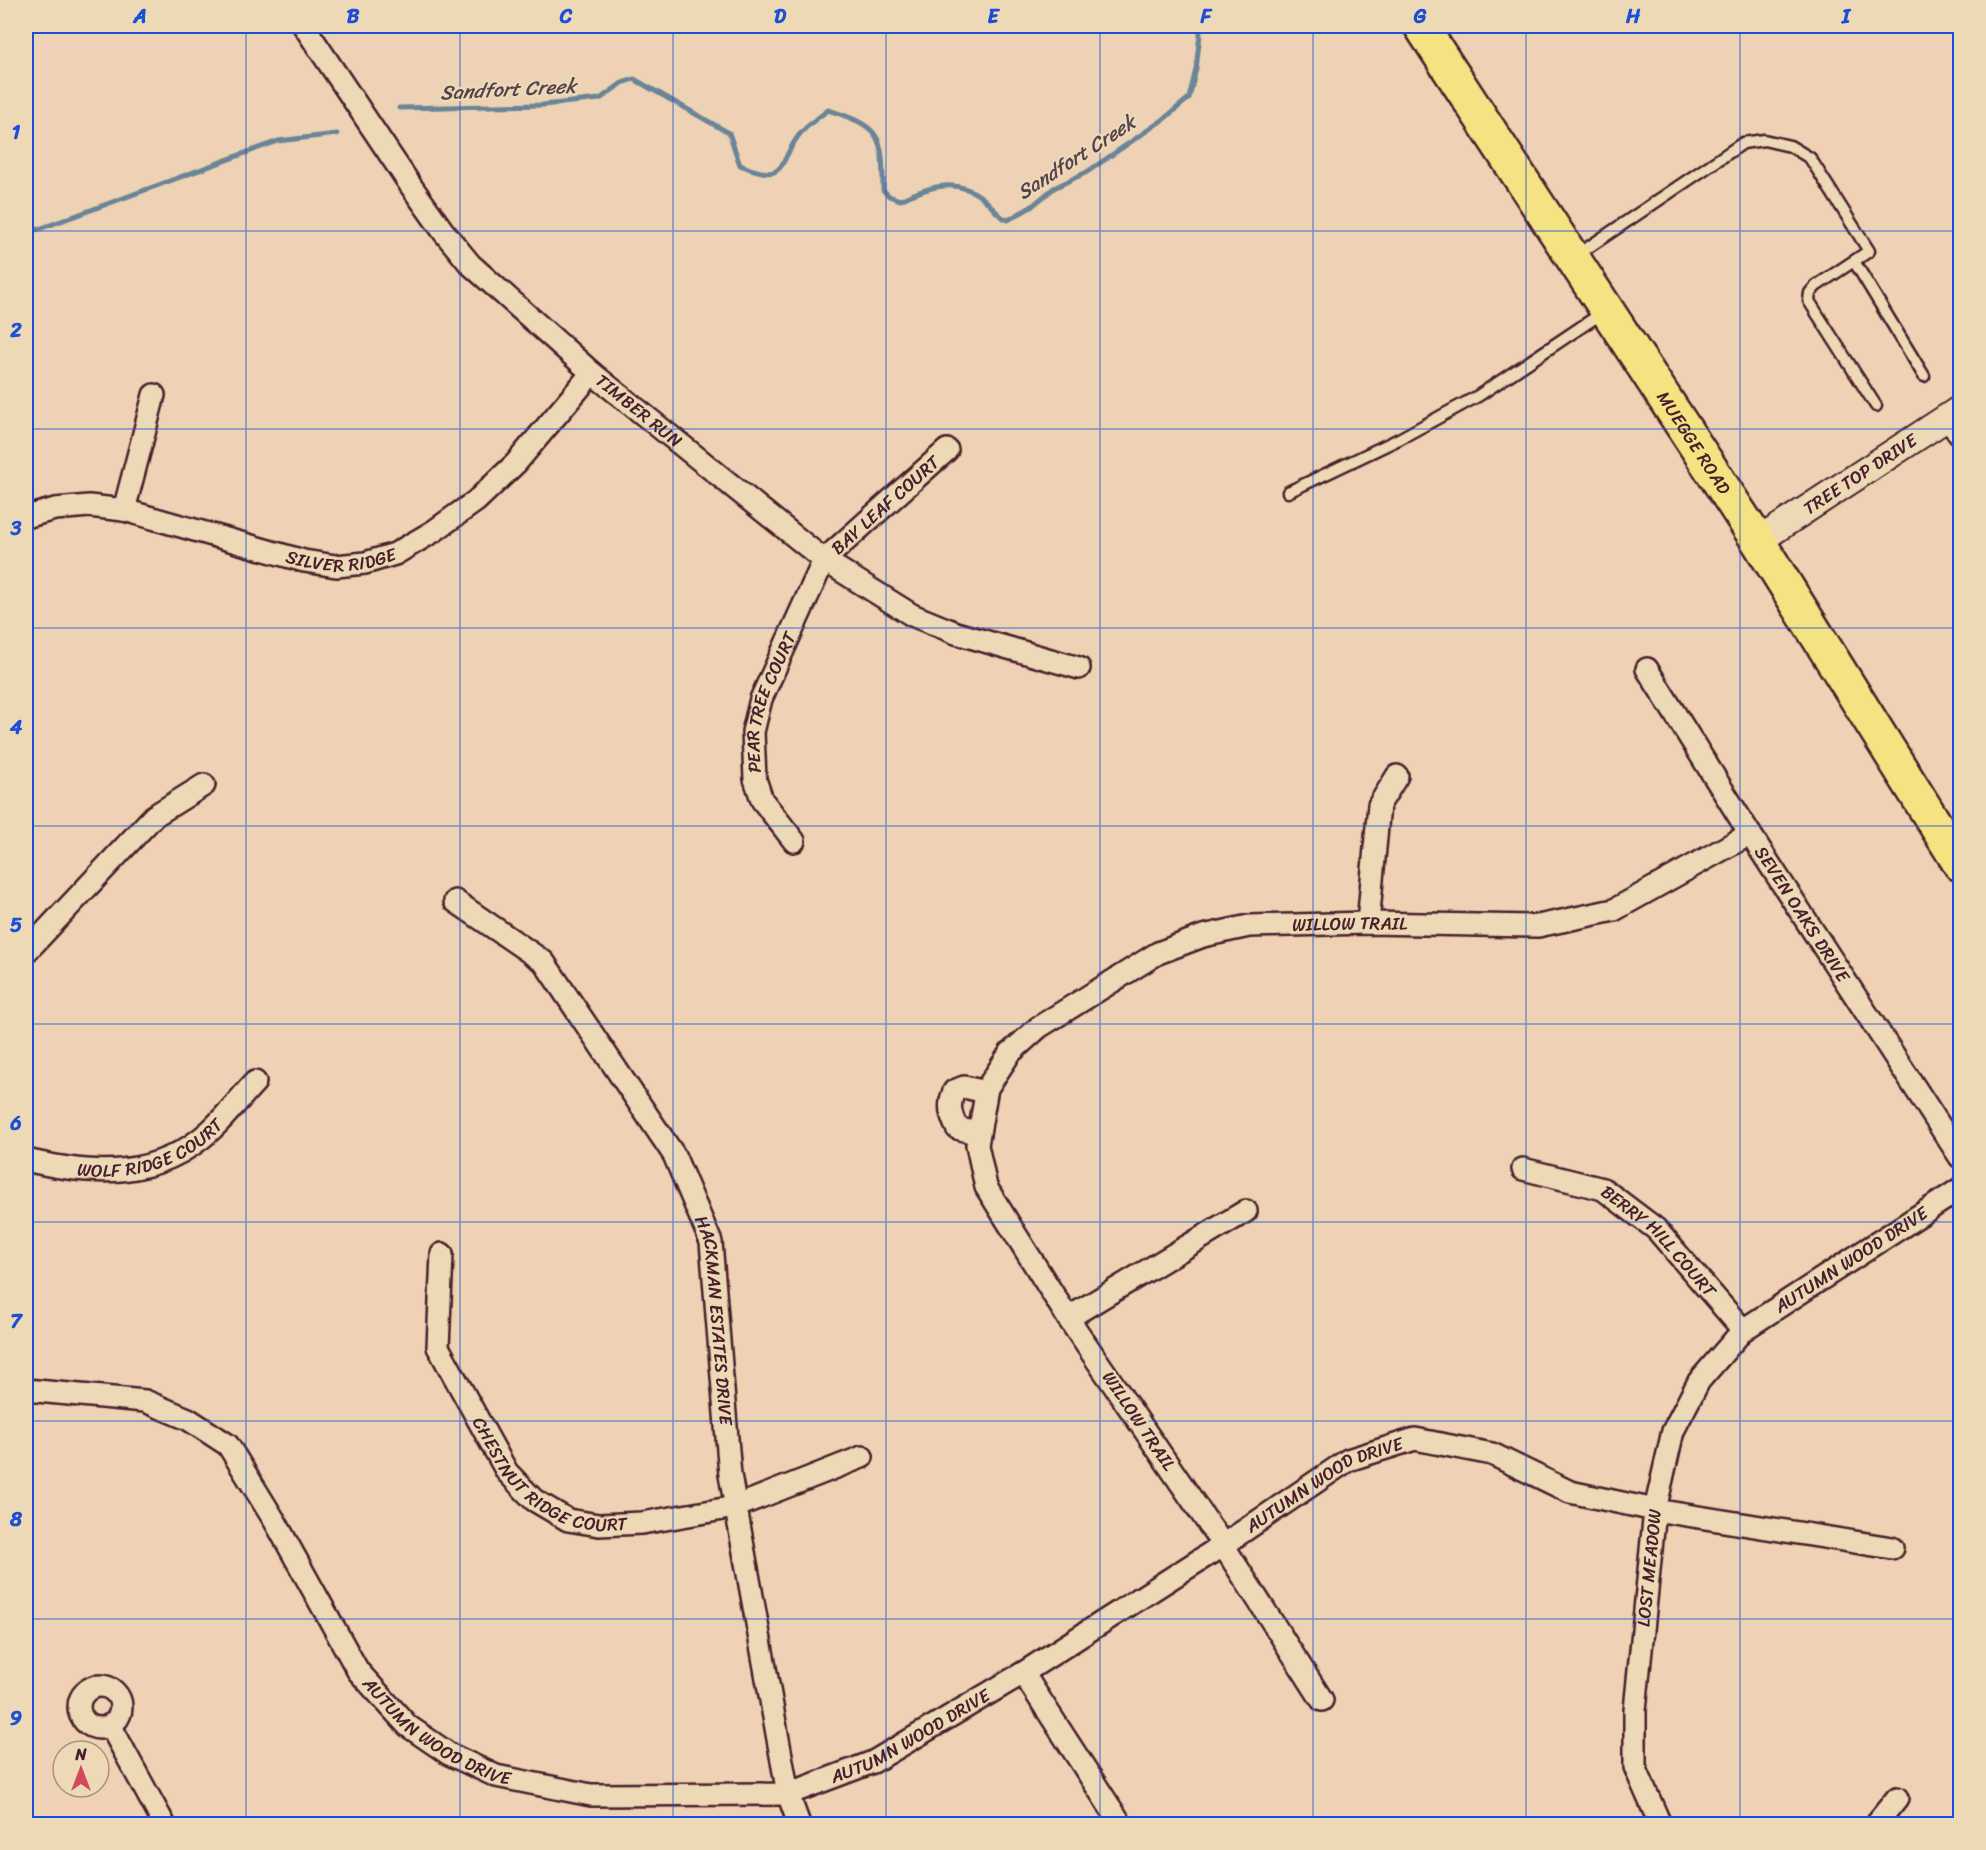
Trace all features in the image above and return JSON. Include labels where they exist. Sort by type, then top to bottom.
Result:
[{"type":"main road","name":"MUEGGE ROAD","points":[[1421,26],[1758,541],[1960,864]]},
{"type":"street","name":"TIMBER RUN","points":[[304,26],[411,186],[470,264],[592,373],[824,560],[912,615],[956,633],[1078,668]]},
{"type":"street","name":"SILVER RIDGE","points":[[26,517],[55,509],[89,506],[124,510],[304,561],[336,566],[365,563],[395,554],[434,531],[476,501],[516,463],[592,373]]},
{"type":"street","points":[[124,510],[154,395]]},
{"type":"street","name":"TREE TOP DRIVE","points":[[1758,541],[1956,421]]},
{"type":"street","name":"BAY LEAF COURT","points":[[824,560],[947,450]]},
{"type":"street","name":"PEAR TREE COURT","points":[[794,841],[762,800],[755,779],[753,732],[761,699],[824,560]]},
{"type":"street","name":"SEVEN OAKS DRIVE","points":[[1647,669],[1750,834],[1960,1157]]},
{"type":"street","points":[[1368,923],[1379,805],[1397,776]]},
{"type":"street","points":[[26,952],[154,816],[204,785]]},
{"type":"street","name":"WILLOW TRAIL","points":[[1322,1700],[1223,1545],[1068,1318],[986,1187],[977,1145],[986,1092],[1010,1053],[1039,1027],[1158,953],[1203,936],[1249,926],[1368,923],[1538,927],[1614,910],[1750,834]]},
{"type":"street","name":"HACKMAN ESTATES DRIVE","points":[[455,901],[544,962],[674,1155],[711,1242],[730,1475],[788,1794],[799,1824]]},
{"type":"street","name":"WOLF RIDGE COURT","points":[[26,1160],[57,1168],[117,1172],[147,1166],[180,1153],[211,1130],[255,1082]]},
{"type":"street","points":[[979,1134],[957,1128],[950,1116],[950,1101],[954,1091],[964,1087],[986,1092]]},
{"type":"street","name":"BERRY HILL COURT","points":[[1523,1169],[1603,1189],[1656,1229],[1743,1330]]},
{"type":"street","name":"AUTUMN WOOD DRIVE","points":[[1743,1330],[1960,1189]]},
{"type":"street","points":[[1068,1318],[1246,1211]]},
{"type":"street","name":"CHESTNUT RIDGE COURT","points":[[442,1254],[438,1347],[507,1472],[534,1500],[568,1520],[599,1525],[642,1523],[735,1507],[862,1457]]},
{"type":"street","name":"LOST MEADOW","points":[[1656,1824],[1635,1767],[1635,1710],[1655,1510],[1673,1431],[1698,1381],[1743,1330]]},
{"type":"street","name":"AUTUMN WOOD DRIVE","points":[[26,1390],[145,1401],[188,1419],[228,1445],[276,1523],[358,1671],[408,1726],[449,1754],[496,1776],[591,1795],[788,1794],[873,1762],[1023,1673],[1223,1545],[1348,1460],[1415,1439],[1492,1454],[1570,1492],[1655,1510],[1892,1548]]},
{"type":"street","points":[[1023,1673],[1121,1824]]},
{"type":"street","points":[[110,1725],[164,1824]]},
{"type":"street","points":[[1876,1824],[1897,1798]]},
{"type":"lane","points":[[1573,258],[1743,143],[1764,140],[1790,146],[1810,158],[1869,251],[1816,286],[1810,293],[1809,301],[1876,406]]},
{"type":"lane","points":[[1854,261],[1924,376]]},
{"type":"lane","points":[[1288,492],[1399,439],[1478,396],[1607,310]]},
{"type":"waterway","name":"Sandfort Creek","points":[[399,108],[543,105],[600,99],[622,83],[634,79],[729,133],[740,165],[766,173],[774,172],[779,168],[799,135],[828,110],[859,122],[876,136],[882,157],[883,190],[889,196],[900,200],[933,188],[955,186],[976,194],[1008,220],[1031,207],[1054,188],[1087,172],[1164,119],[1189,98],[1196,69],[1199,26]]},
{"type":"waterway","name":"Sandfort Creek","points":[[26,232],[278,141],[337,134]]}]
